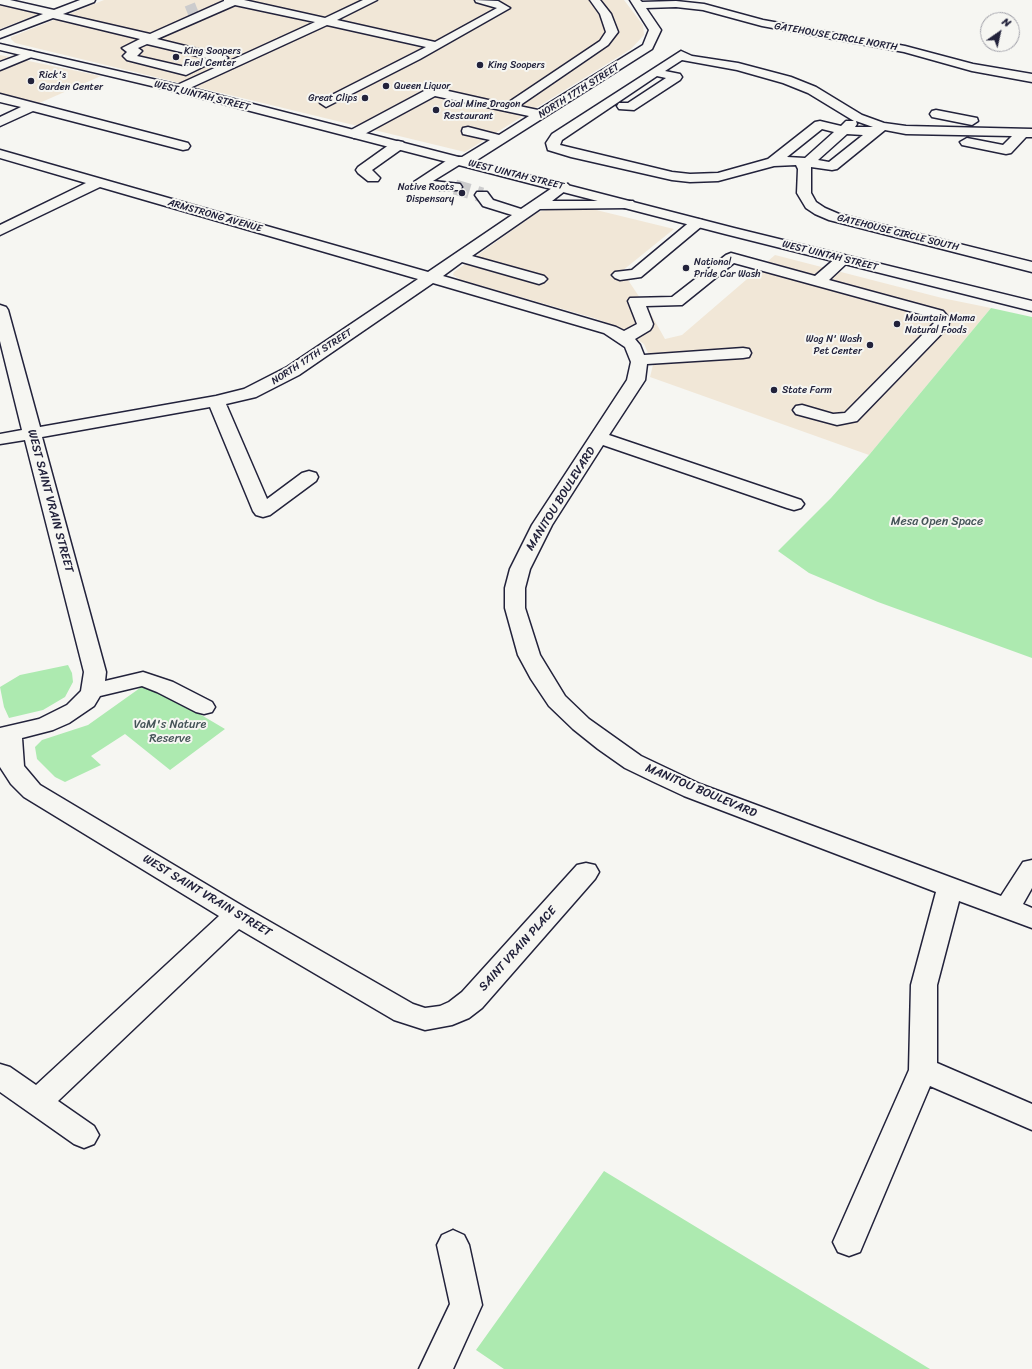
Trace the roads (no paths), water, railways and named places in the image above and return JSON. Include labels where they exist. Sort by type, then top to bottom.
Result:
[{"type":"street","points":[[0,35],[90,0]]},
{"type":"street","points":[[214,0],[144,37],[128,48],[136,51],[129,57],[186,71],[229,52]]},
{"type":"street","points":[[179,89],[372,0]]},
{"type":"street","points":[[326,103],[505,8],[498,4],[480,0]]},
{"type":"street","points":[[508,108],[604,43],[612,32],[605,14],[595,0]]},
{"type":"street","points":[[0,1],[239,62]]},
{"type":"street","points":[[144,37],[189,14],[232,1],[435,45]]},
{"type":"street","points":[[637,2],[655,30],[658,49],[681,55],[689,59],[738,67],[776,76],[801,86],[879,129]]},
{"type":"street","name":"GATEHOUSE CIRCLE NORTH","points":[[637,2],[698,6],[762,23],[879,44],[867,53],[923,64],[937,58],[972,67],[1032,78]]},
{"type":"street","points":[[0,14],[21,6]]},
{"type":"street","name":"WEST UINTAH STREET","points":[[0,47],[179,89],[842,260],[1032,306]]},
{"type":"street","name":"NORTH 17TH STREET","points":[[455,187],[440,191],[421,182],[501,139],[658,49]]},
{"type":"street","points":[[0,66],[30,54]]},
{"type":"street","points":[[681,55],[557,137],[553,143],[553,147],[558,150],[672,176],[703,179],[718,177],[773,162],[804,161],[832,166],[879,129]]},
{"type":"street","points":[[608,104],[630,107],[676,77],[655,72]]},
{"type":"street","points":[[354,134],[428,94],[435,92],[541,115]]},
{"type":"street","points":[[0,98],[183,146]]},
{"type":"street","points":[[0,122],[33,106]]},
{"type":"street","points":[[936,114],[992,126],[1004,132]]},
{"type":"street","points":[[804,161],[858,118]]},
{"type":"street","points":[[773,162],[820,126],[843,130],[879,129],[1027,133]]},
{"type":"street","points":[[928,130],[938,135],[1006,150],[1027,133]]},
{"type":"street","points":[[468,131],[501,139]]},
{"type":"street","points":[[373,178],[363,170],[398,145]]},
{"type":"street","name":"ARMSTRONG AVENUE","points":[[0,154],[97,183],[431,277]]},
{"type":"street","name":"GATEHOUSE CIRCLE SOUTH","points":[[804,161],[804,193],[811,205],[820,211],[834,217],[1032,267]]},
{"type":"street","points":[[0,230],[97,183]]},
{"type":"street","name":"NORTH 17TH STREET","points":[[0,439],[216,401],[250,393],[278,380],[563,187]]},
{"type":"street","points":[[470,202],[485,199],[522,214]]},
{"type":"street","points":[[536,205],[628,204]]},
{"type":"street","points":[[620,275],[636,274],[697,223]]},
{"type":"street","points":[[988,256],[998,244]]},
{"type":"street","points":[[460,257],[539,279]]},
{"type":"street","points":[[624,338],[644,327],[636,301],[676,302],[731,258],[937,314],[944,322],[851,417],[847,419],[830,419],[802,410]]},
{"type":"street","points":[[818,282],[842,260]]},
{"type":"street","points":[[431,277],[597,326],[624,338],[632,345],[638,360],[743,353]]},
{"type":"street","name":"WEST SAINT VRAIN STREET","points":[[0,310],[95,672],[92,691]]},
{"type":"street","name":"MANITOU BOULEVARD","points":[[638,360],[639,372],[636,380],[542,525],[527,552],[520,569],[515,588],[515,608],[529,655],[542,679],[557,701],[581,724],[632,762],[692,790],[1032,918]]},
{"type":"street","points":[[216,401],[263,511],[309,477]]},
{"type":"street","points":[[599,438],[794,504]]},
{"type":"street","points":[[5,735],[45,725],[61,718],[75,710],[86,701],[92,691],[143,679],[165,687],[204,707]]},
{"type":"street","name":"WEST SAINT VRAIN STREET","points":[[5,735],[12,768],[19,778],[32,790],[237,915],[404,1012],[425,1019],[442,1017]]},
{"type":"street","points":[[1007,908],[1032,869]]},
{"type":"street","name":"SAINT VRAIN PLACE","points":[[442,1017],[459,1010],[472,1000],[586,872]]},
{"type":"street","points":[[849,1242],[923,1070],[924,985],[950,887]]},
{"type":"street","points":[[37,1102],[237,915]]},
{"type":"street","points":[[923,1070],[1032,1117]]},
{"type":"street","points":[[0,1076],[84,1135]]},
{"type":"street","points":[[436,1369],[466,1304],[453,1245]]},
{"type":"tunnel","points":[[187,12],[197,8]]},
{"type":"tunnel","points":[[455,187],[482,195]]},
{"type":"place","name":"King Soopers Fuel Center","points":[[176,57]]},
{"type":"place","name":"King Soopers","points":[[480,65]]},
{"type":"place","name":"Rick's Garden Center","points":[[31,81]]},
{"type":"place","name":"Queen Liquor","points":[[386,86]]},
{"type":"place","name":"Great Clips","points":[[365,98]]},
{"type":"place","name":"Coal Mine Dragon Restaurant","points":[[436,110]]},
{"type":"place","name":"Native Roots Dispensary","points":[[462,193]]},
{"type":"place","name":"National Pride Car Wash","points":[[686,268]]},
{"type":"place","name":"Mountain Mama Natural Foods","points":[[897,324]]},
{"type":"place","name":"Wag N' Wash Pet Center","points":[[870,345]]},
{"type":"place","name":"State Farm","points":[[774,390]]},
{"type":"park label","name":"Mesa Open Space","points":[[937,522]]},
{"type":"park label","name":"VaM's Nature Reserve","points":[[170,732]]}]
